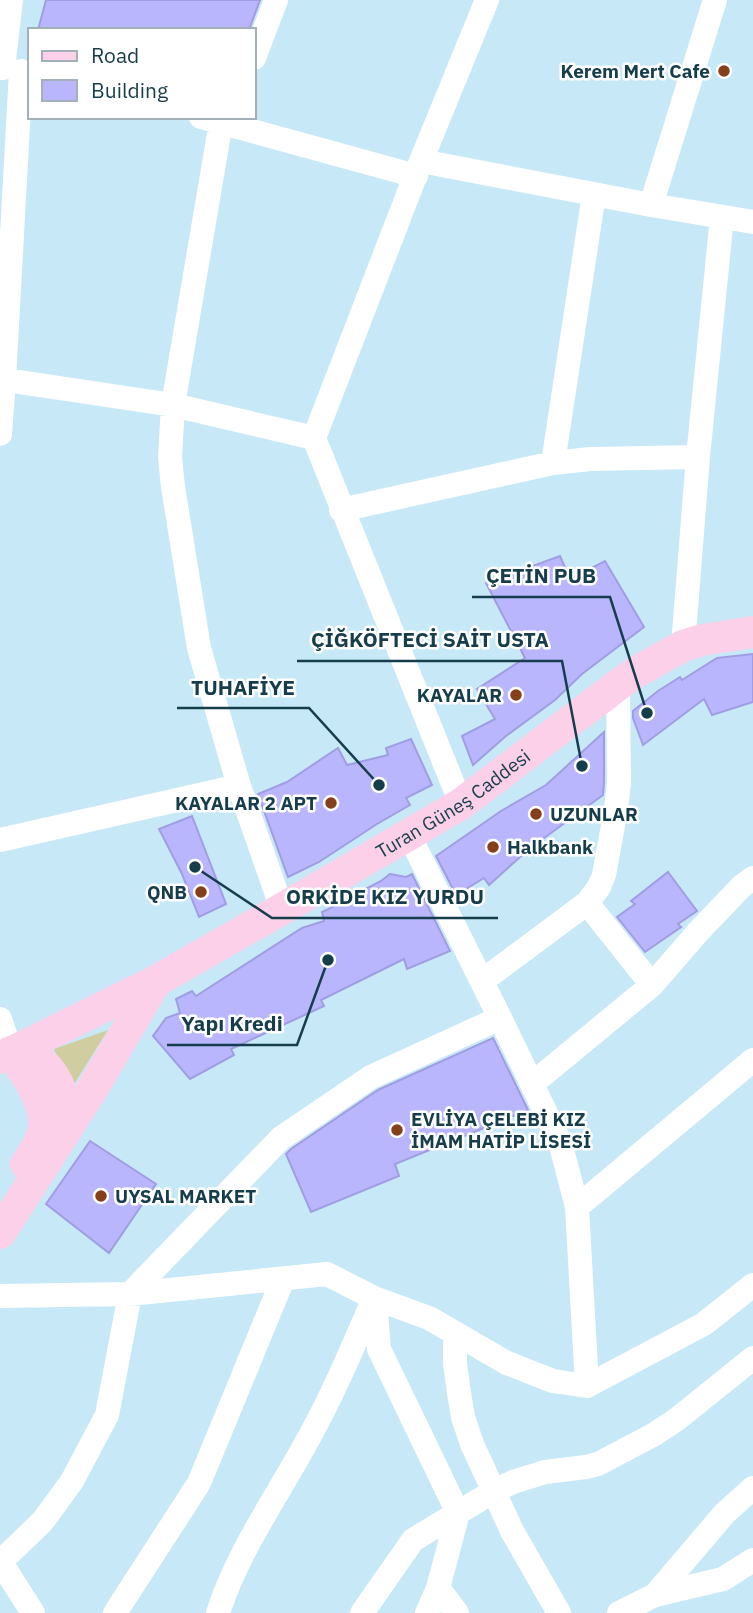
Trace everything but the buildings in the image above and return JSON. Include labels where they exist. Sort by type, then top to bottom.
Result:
[{"type":"main road","name":"Turan Güneş Caddesi","points":[[6,1055],[156,981],[461,804],[638,671],[683,646],[702,640],[753,632]]},
{"type":"main road","points":[[0,1233],[91,1091],[156,981]]},
{"type":"main road","points":[[6,1055],[38,1060],[48,1068],[58,1084],[64,1111],[58,1143]]},
{"type":"main road","points":[[0,1207],[34,1153],[43,1134],[44,1124],[34,1087],[6,1055]]},
{"type":"street","points":[[0,434],[13,70],[10,0]]},
{"type":"street","points":[[256,53],[276,0]]},
{"type":"street","points":[[461,804],[314,438],[418,168],[487,0]]},
{"type":"street","points":[[651,205],[716,0]]},
{"type":"street","points":[[282,909],[239,786],[199,648],[170,457],[173,405],[220,120],[418,168],[594,194],[753,222]]},
{"type":"street","points":[[552,463],[594,194]]},
{"type":"street","points":[[683,646],[698,457],[722,217]]},
{"type":"street","points":[[2,380],[173,405],[314,438]]},
{"type":"street","points":[[341,510],[552,463],[590,459],[698,457]]},
{"type":"street","points":[[482,981],[587,903],[600,887],[619,783],[618,685]]},
{"type":"street","points":[[0,841],[239,786]]},
{"type":"street","points":[[409,835],[560,1142],[577,1207],[587,1386]]},
{"type":"street","points":[[532,1084],[652,985],[698,932],[753,878]]},
{"type":"street","points":[[587,903],[652,985]]},
{"type":"street","points":[[33,1613],[0,1561],[42,1522],[56,1503],[72,1481],[107,1415],[130,1294],[281,1138],[371,1077],[500,1018]]},
{"type":"street","points":[[0,1019],[6,1055]]},
{"type":"street","points":[[577,1207],[753,1060]]},
{"type":"street","points":[[0,1296],[130,1294],[327,1274],[374,1298],[429,1318],[497,1358],[531,1373],[553,1381],[587,1386],[704,1324],[753,1285]]},
{"type":"street","points":[[115,1613],[199,1483],[283,1279]]},
{"type":"street","points":[[374,1298],[379,1349],[458,1513],[438,1588],[428,1613]]},
{"type":"street","points":[[218,1613],[238,1562],[308,1440],[374,1298]]},
{"type":"street","points":[[455,1334],[455,1363],[463,1417],[472,1444],[512,1531],[559,1613]]},
{"type":"street","points":[[362,1613],[413,1539],[494,1491],[545,1472],[586,1467],[610,1458],[676,1420],[753,1359]]},
{"type":"street","points":[[660,1604],[724,1513],[753,1488]]},
{"type":"street","points":[[619,1613],[660,1604],[723,1578],[753,1560]]},
{"type":"street","points":[[438,1588],[457,1613]]},
{"type":"shaded area","points":[[108,1030],[71,1089],[54,1049]]},
{"type":"place","name":"Kerem Mert Cafe","points":[[724,71]]},
{"type":"place","name":"KAYALAR","points":[[516,695]]},
{"type":"place","name":"ÇETİN PUB","points":[[647,713]]},
{"type":"place","name":"ÇİĞKÖFTECİ SAİT USTA","points":[[582,766]]},
{"type":"place","name":"TUHAFİYE","points":[[379,785]]},
{"type":"place","name":"KAYALAR 2 APT","points":[[331,803]]},
{"type":"place","name":"UZUNLAR","points":[[536,814]]},
{"type":"place","name":"Halkbank","points":[[493,847]]},
{"type":"place","name":"ORKİDE KIZ YURDU","points":[[195,867]]},
{"type":"place","name":"QNB","points":[[201,892]]},
{"type":"place","name":"Yapı Kredi","points":[[328,960]]},
{"type":"place","name":"EVLİYA ÇELEBİ KIZ İMAM HATİP LİSESİ","points":[[397,1130]]},
{"type":"place","name":"UYSAL MARKET","points":[[101,1196]]}]
